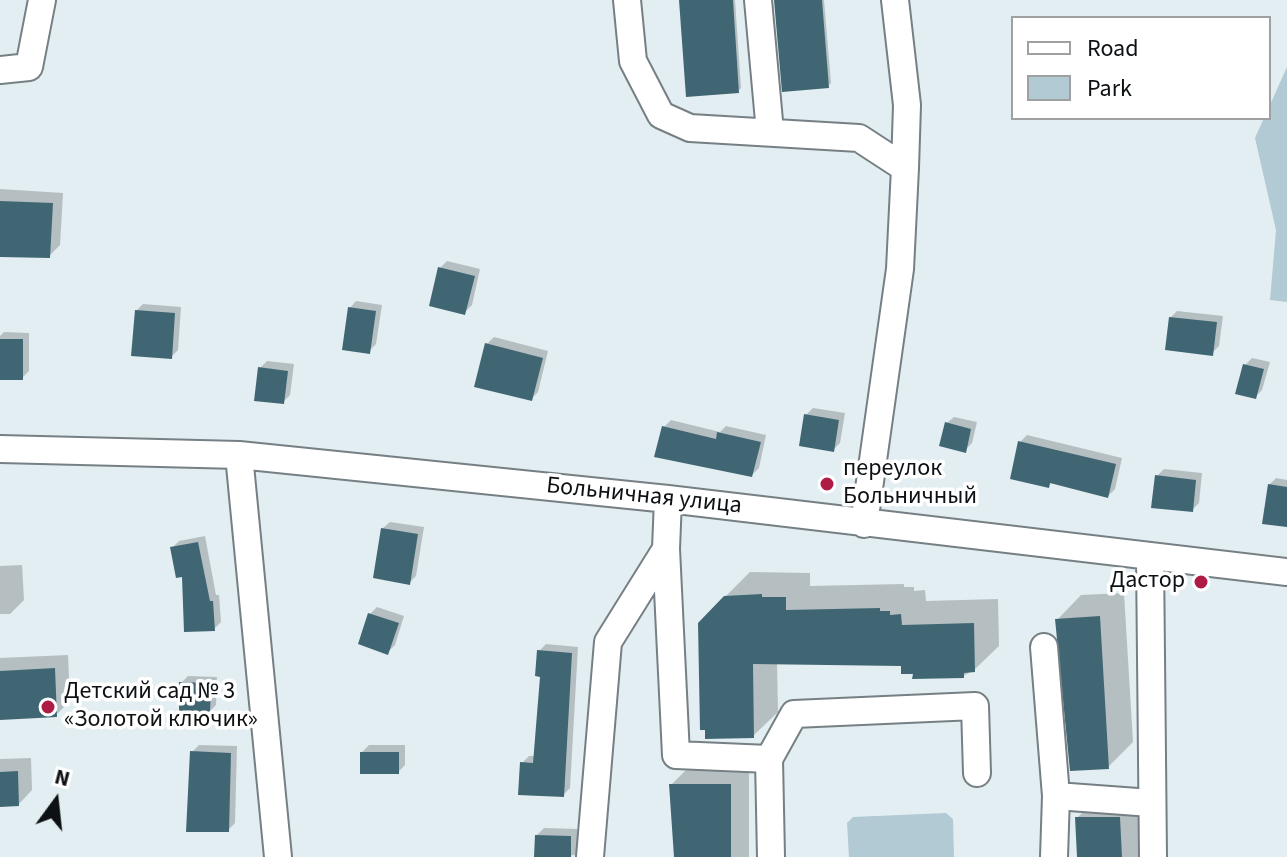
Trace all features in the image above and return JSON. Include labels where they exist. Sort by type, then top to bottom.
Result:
[{"type":"street","points":[[0,70],[29,67],[42,0]]},
{"type":"street","points":[[627,0],[633,61],[661,115],[690,128],[859,138],[905,168]]},
{"type":"street","points":[[758,0],[770,132]]},
{"type":"street","points":[[864,524],[900,269],[907,105],[895,0]]},
{"type":"street","name":"Больничная улица","points":[[0,449],[239,455],[668,499],[1287,572]]},
{"type":"street","points":[[239,455],[278,857]]},
{"type":"street","points":[[668,499],[666,549],[676,755],[769,759]]},
{"type":"street","points":[[590,857],[608,642],[666,549]]},
{"type":"street","points":[[1150,556],[1153,857]]},
{"type":"street","points":[[1044,647],[1056,796],[1054,857]]},
{"type":"street","points":[[771,857],[769,759],[794,714],[975,706],[977,773]]},
{"type":"street","points":[[1056,796],[1151,803]]},
{"type":"green space","points":[[1287,67],[1287,302],[1270,300],[1276,230],[1255,138],[1263,120],[1271,120],[1271,103]]},
{"type":"green space","points":[[946,813],[953,819],[954,857],[849,857],[847,823],[853,817]]},
{"type":"building","points":[[679,0],[733,0],[739,93],[686,97]]},
{"type":"building","points":[[774,0],[822,0],[829,88],[782,92]]},
{"type":"building","points":[[0,201],[53,203],[50,258],[0,257]]},
{"type":"building","points":[[438,267],[475,276],[465,315],[429,306]]},
{"type":"building","points":[[348,307],[376,311],[370,354],[342,350]]},
{"type":"building","points":[[135,310],[175,313],[172,359],[131,356]]},
{"type":"building","points":[[1169,317],[1217,322],[1213,356],[1165,350]]},
{"type":"building","points":[[0,339],[23,339],[23,380],[0,380]]},
{"type":"building","points":[[485,343],[543,358],[532,401],[474,387]]},
{"type":"building","points":[[1243,364],[1264,369],[1256,399],[1235,394]]},
{"type":"building","points":[[258,367],[288,371],[284,404],[254,401]]},
{"type":"building","points":[[804,414],[839,420],[834,452],[799,446]]},
{"type":"building","points":[[945,422],[971,429],[966,453],[939,446]]},
{"type":"building","points":[[662,426],[716,439],[717,432],[761,442],[752,477],[654,457]]},
{"type":"building","points":[[1018,441],[1116,464],[1108,498],[1050,483],[1049,488],[1010,479]]},
{"type":"building","points":[[1155,475],[1196,480],[1193,512],[1151,508]]},
{"type":"building","points":[[1268,484],[1287,487],[1287,527],[1262,524]]},
{"type":"building","points":[[381,528],[418,534],[410,585],[373,578]]},
{"type":"building","points":[[198,542],[210,601],[213,601],[215,631],[184,632],[182,577],[176,578],[170,547]]},
{"type":"building","points":[[762,594],[762,597],[786,597],[786,610],[880,608],[880,611],[890,611],[890,615],[901,614],[902,625],[974,623],[975,672],[964,673],[964,678],[912,679],[913,674],[901,674],[901,666],[753,664],[754,738],[705,739],[705,730],[700,730],[698,623],[724,596]]},
{"type":"building","points":[[368,613],[399,623],[388,655],[358,644]]},
{"type":"building","points":[[1100,616],[1109,769],[1070,771],[1055,619]]},
{"type":"building","points":[[537,650],[572,653],[564,797],[518,795],[520,762],[533,763],[540,677],[535,676]]},
{"type":"building","points":[[55,668],[57,717],[0,720],[0,671]]},
{"type":"building","points":[[179,682],[211,683],[210,714],[179,713]]},
{"type":"building","points":[[190,751],[231,753],[229,832],[186,832]]},
{"type":"building","points":[[360,752],[399,752],[399,774],[360,774]]},
{"type":"building","points":[[18,771],[19,806],[0,807],[0,772]]},
{"type":"building","points":[[669,784],[731,784],[731,857],[674,857]]},
{"type":"building","points":[[1075,817],[1120,817],[1122,857],[1077,857]]},
{"type":"building","points":[[535,835],[571,836],[571,857],[534,857]]},
{"type":"place","name":"переулок Больничный","points":[[827,484]]},
{"type":"place","name":"Дастор","points":[[1201,582]]},
{"type":"place","name":"Детский сад № 3 «Золотой ключик»","points":[[48,707]]}]
